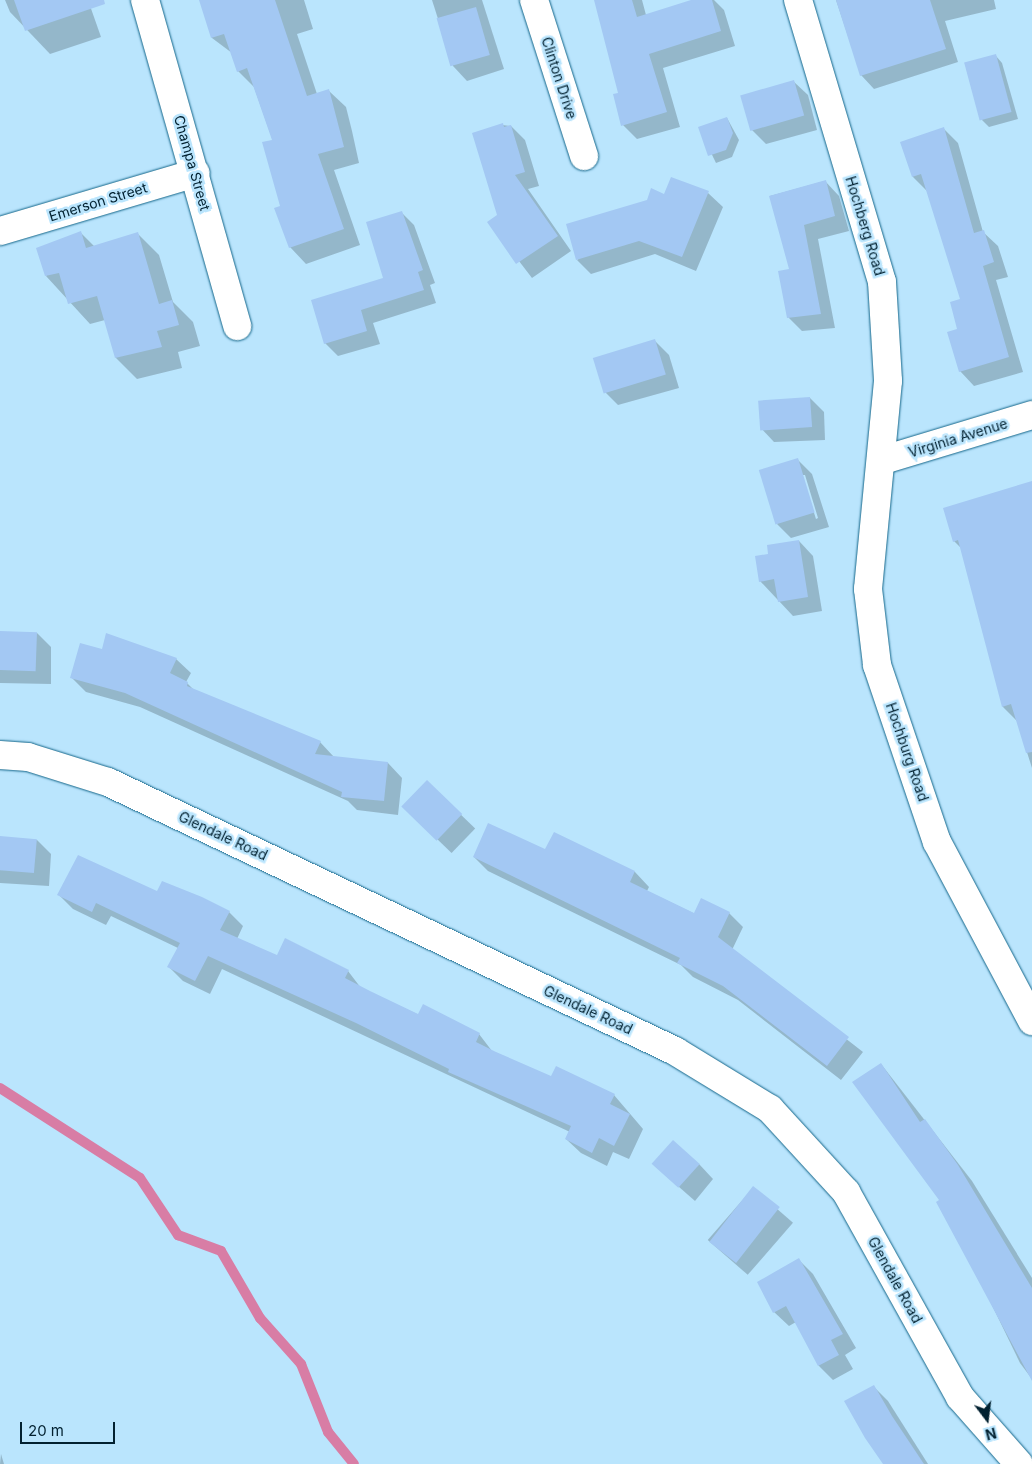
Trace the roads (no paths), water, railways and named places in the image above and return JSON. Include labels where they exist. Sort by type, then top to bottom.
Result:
[{"type":"street","name":"Champa Street","points":[[145,0],[196,173],[237,326]]},
{"type":"street","name":"Clinton Drive","points":[[534,0],[584,156]]},
{"type":"street","name":"Hochberg Road","points":[[798,0],[882,282],[888,381],[883,460]]},
{"type":"street","name":"Emerson Street","points":[[0,231],[196,173]]},
{"type":"street","name":"Virginia Avenue","points":[[883,460],[1032,415]]},
{"type":"street","name":"Hochburg Road","points":[[883,460],[868,589],[877,664],[937,842],[1032,1021]]},
{"type":"street","name":"Glendale Road","points":[[0,755],[28,757],[108,782],[675,1051],[770,1109],[846,1192],[960,1397],[1019,1464]]},
{"type":"waterway","points":[[0,1088],[140,1178],[178,1235],[221,1251],[260,1318],[301,1364],[328,1432],[354,1464]]}]
